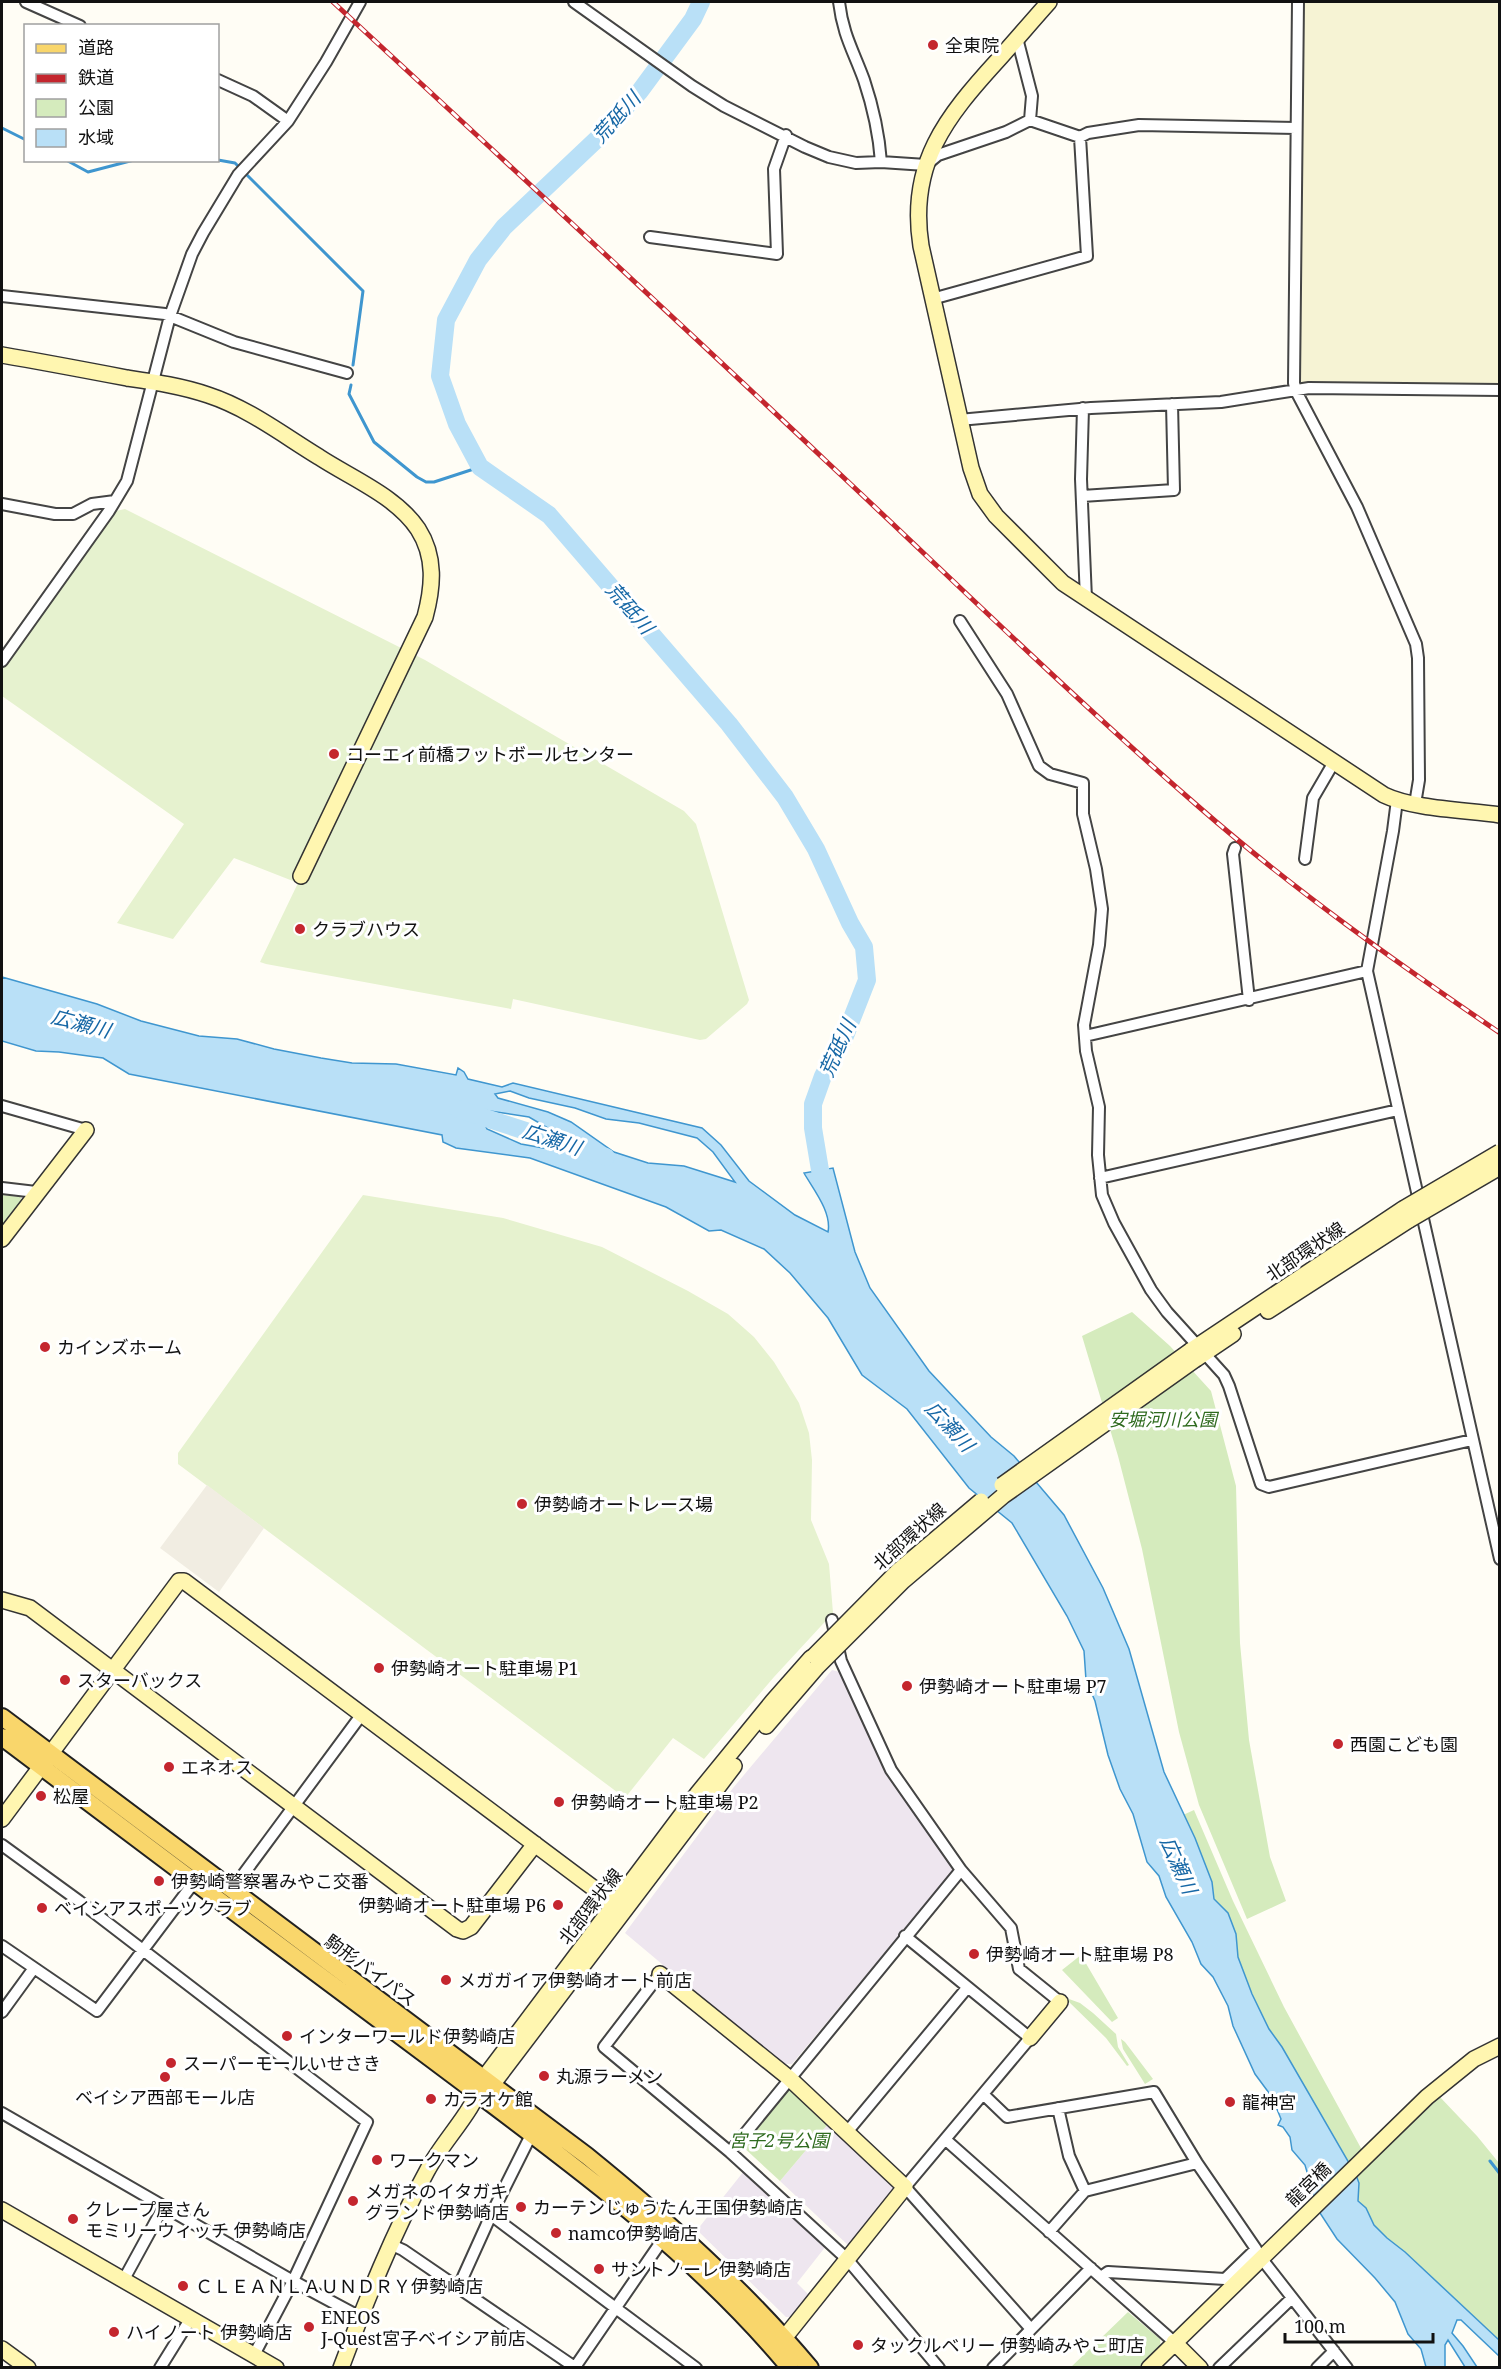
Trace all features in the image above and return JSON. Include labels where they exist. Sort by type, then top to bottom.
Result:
[{"type":"main road","name":"駒形バイパス","points":[[2,1718],[45,1760],[195,1881],[623,2186],[730,2282],[785,2337],[810,2367]]},
{"type":"main road","name":"駒形バイパス","points":[[2,1737],[45,1760],[231,1891],[485,2086],[531,2134],[663,2240],[747,2320],[790,2367]]},
{"type":"street","points":[[26,2],[76,24]]},
{"type":"street","points":[[2,661],[127,481],[170,316],[192,254],[225,193],[238,175],[288,121],[326,62],[360,2]]},
{"type":"street","points":[[574,2],[724,106],[786,135],[805,147],[829,157],[856,163],[926,165],[938,155],[1006,132],[1030,120],[1080,137],[1088,133],[1139,125],[1296,128]]},
{"type":"street","points":[[839,2],[842,25],[873,109],[881,162]]},
{"type":"street","points":[[1049,2],[951,114],[938,136],[926,165],[920,189],[918,224],[932,299],[971,468],[981,494],[996,516],[1063,583],[1384,795],[1415,804],[1500,815]]},
{"type":"street","points":[[1298,2],[1294,382],[1296,391],[1357,507],[1416,644],[1419,780],[1415,804]]},
{"type":"street","points":[[1017,38],[1032,96],[1030,120]]},
{"type":"street","points":[[219,80],[253,96],[288,121]]},
{"type":"street","points":[[650,237],[777,254],[774,169],[786,135]]},
{"type":"street","points":[[932,299],[1087,256],[1080,137]]},
{"type":"street","points":[[2,296],[170,316],[228,340],[347,373]]},
{"type":"street","points":[[2,355],[207,394],[260,420],[397,507],[417,529],[428,551],[432,588],[425,617],[301,876]]},
{"type":"street","points":[[959,420],[1083,408],[1244,400],[1309,388],[1500,390]]},
{"type":"street","points":[[1082,496],[1174,490],[1172,404]]},
{"type":"street","points":[[1083,408],[1082,496],[1086,599]]},
{"type":"street","points":[[2,504],[56,514],[73,514],[92,504],[115,501]]},
{"type":"street","points":[[960,621],[1002,685],[1039,766],[1050,774],[1083,783],[1083,814],[1096,868],[1102,909],[1099,945],[1086,1011],[1085,1036],[1099,1107],[1100,1178],[1107,1207],[1134,1260],[1167,1312],[1197,1352],[1224,1375],[1261,1484],[1265,1487],[1472,1440]]},
{"type":"street","points":[[1305,859],[1313,798],[1334,762]]},
{"type":"street","points":[[1397,800],[1367,971],[1500,1559]]},
{"type":"street","points":[[1235,848],[1233,854],[1249,1000]]},
{"type":"street","points":[[1085,1036],[1367,971]]},
{"type":"street","points":[[2,1106],[86,1130],[2,1239]]},
{"type":"street","points":[[1100,1178],[1398,1110]]},
{"type":"street","points":[[1406,1215],[1500,1152]]},
{"type":"street","points":[[1406,1215],[1500,1167]]},
{"type":"street","points":[[2,1188],[36,1192]]},
{"type":"street","name":"北部環状線","points":[[341,2367],[360,2317],[428,2168],[485,2086],[620,1908],[814,1663],[903,1581],[994,1503],[1197,1352],[1406,1215]]},
{"type":"street","points":[[2,1819],[179,1581],[184,1581],[620,1908]]},
{"type":"street","points":[[2,1600],[30,1608],[460,1931],[471,1927],[535,1844]]},
{"type":"street","points":[[785,2337],[905,2187],[1060,2002],[1020,1969],[1011,1928],[961,1870],[891,1770],[841,1660],[832,1620]]},
{"type":"street","points":[[231,1891],[362,1714]]},
{"type":"street","points":[[2,1845],[367,2122],[293,2281],[254,2355]]},
{"type":"street","points":[[730,2152],[961,1870]]},
{"type":"street","points":[[2,1946],[97,2011],[195,1881]]},
{"type":"street","points":[[905,1936],[1030,2038]]},
{"type":"street","points":[[2,2012],[34,1968]]},
{"type":"street","points":[[939,2367],[847,2259],[730,2152],[604,2047],[660,1974],[789,2078],[905,2187],[1031,2329]]},
{"type":"street","points":[[847,2132],[967,1988]]},
{"type":"street","name":"龍宮橋","points":[[1149,2367],[1367,2153],[1442,2083],[1474,2060],[1500,2046]]},
{"type":"street","points":[[983,2094],[1007,2117],[1154,2092],[1197,2163],[1256,2250],[1225,2279],[1108,2272],[1101,2277]]},
{"type":"street","points":[[1059,2108],[1069,2156],[1085,2191]]},
{"type":"street","points":[[2,2114],[360,2317]]},
{"type":"street","points":[[458,2288],[531,2134]]},
{"type":"street","points":[[946,2140],[1200,2367]]},
{"type":"street","points":[[1049,2232],[1085,2191],[1197,2163]]},
{"type":"street","points":[[123,2281],[164,2206]]},
{"type":"street","points":[[2,2210],[276,2367]]},
{"type":"street","points":[[491,2215],[696,2367]]},
{"type":"street","points":[[392,2245],[403,2250],[576,2367],[663,2240]]},
{"type":"street","points":[[1265,2263],[1347,2367]]},
{"type":"street","points":[[993,2367],[1091,2268]]},
{"type":"street","points":[[1219,2367],[1292,2298]]},
{"type":"street","points":[[160,2367],[191,2318]]},
{"type":"street","points":[[2,2349],[28,2367]]},
{"type":"street","points":[[1317,2367],[1334,2351]]},
{"type":"shaded area","points":[[1303,2],[1499,2],[1499,386],[1303,384],[1299,380]]},
{"type":"shaded area","points":[[207,1485],[264,1528],[219,1592],[160,1548]]},
{"type":"shaded area","points":[[832,1670],[840,1672],[887,1769],[954,1869],[909,1927],[906,1927],[792,2064],[781,2064],[625,1933],[733,1788]]},
{"type":"shaded area","points":[[828,2124],[895,2185],[896,2191],[850,2247],[780,2181]]},
{"type":"shaded area","points":[[744,2171],[826,2246],[797,2283],[810,2296],[793,2317],[786,2317],[697,2230]]},
{"type":"green space","name":"コーエィ前橋フットボールセンター","points":[[125,509],[425,660],[684,811],[696,824],[749,1000],[747,1004],[706,1039],[700,1040],[513,999],[511,1009],[266,964],[260,962],[298,883],[234,858],[173,939],[117,923],[184,824],[2,696],[2,670],[116,511]]},
{"type":"green space","points":[[2,1195],[20,1197],[24,1202],[2,1232]]},
{"type":"green space","name":"伊勢崎オートレース場","points":[[363,1195],[503,1218],[602,1247],[728,1314],[754,1337],[774,1362],[799,1403],[809,1433],[812,1460],[811,1520],[829,1564],[833,1613],[774,1677],[704,1759],[673,1738],[625,1798],[178,1464],[178,1453]]},
{"type":"green space","name":"安堀河川公園","points":[[1132,1312],[1170,1346],[1211,1391],[1236,1486],[1240,1643],[1249,1740],[1270,1857],[1286,1901],[1247,1919],[1199,1805],[1179,1732],[1142,1549],[1118,1456],[1082,1336]]},
{"type":"green space","points":[[1194,1810],[1233,1901],[1284,2007],[1362,2150],[1349,2163],[1282,2047],[1269,2029],[1252,1994],[1238,1957],[1236,1934],[1227,1913],[1214,1899],[1212,1882],[1183,1815]]},
{"type":"green space","points":[[1081,1955],[1118,2018],[1112,2022],[1062,1970]]},
{"type":"green space","points":[[1069,1999],[1080,2003],[1116,2034],[1118,2047],[1129,2065],[1127,2066],[1106,2038],[1068,2001]]},
{"type":"green space","points":[[1121,2039],[1153,2079],[1145,2084],[1123,2049]]},
{"type":"green space","name":"宮子2号公園","points":[[793,2089],[828,2124],[780,2181],[741,2145],[786,2090]]},
{"type":"green space","points":[[1439,2096],[1499,2163],[1499,2340],[1387,2238],[1374,2225],[1366,2208],[1358,2201],[1359,2183],[1356,2175]]},
{"type":"green space","points":[[1128,2312],[1160,2339],[1161,2350],[1142,2367],[1070,2368]]},
{"type":"water","points":[[2,977],[97,1004],[141,1021],[199,1036],[237,1039],[274,1049],[352,1063],[396,1064],[456,1075],[458,1068],[468,1079],[502,1087],[513,1083],[702,1128],[721,1145],[749,1181],[795,1215],[828,1232],[825,1209],[804,1173],[833,1168],[855,1252],[870,1288],[929,1371],[991,1437],[1014,1456],[1064,1515],[1103,1588],[1129,1649],[1164,1772],[1195,1838],[1212,1882],[1214,1899],[1228,1913],[1236,1934],[1238,1957],[1252,1994],[1269,2029],[1282,2047],[1356,2175],[1359,2183],[1358,2201],[1366,2208],[1374,2225],[1387,2238],[1499,2340],[1499,2356],[1461,2320],[1457,2320],[1452,2333],[1477,2367],[1465,2367],[1448,2340],[1445,2345],[1445,2367],[1426,2367],[1421,2349],[1408,2334],[1395,2302],[1337,2239],[1318,2210],[1305,2165],[1292,2150],[1290,2137],[1283,2127],[1278,2125],[1281,2119],[1272,2097],[1255,2074],[1233,2026],[1228,2006],[1213,1977],[1201,1964],[1192,1942],[1166,1897],[1159,1876],[1147,1862],[1133,1814],[1120,1789],[1108,1755],[1095,1701],[1086,1680],[1084,1651],[1067,1616],[1012,1523],[969,1488],[907,1409],[862,1375],[828,1318],[790,1273],[764,1249],[721,1230],[709,1231],[666,1207],[530,1158],[456,1148],[443,1142],[442,1135],[129,1074],[103,1058],[36,1051],[2,1041]],"holes":[[[510,1091],[529,1098],[575,1108],[606,1119],[639,1123],[697,1138],[713,1152],[735,1182],[684,1166],[648,1163],[614,1152],[571,1122],[548,1112],[498,1098],[495,1094]],[[483,1110],[529,1117],[584,1149],[588,1156],[521,1144],[487,1129],[481,1117]]]},
{"type":"waterway","name":"荒砥川","points":[[701,2],[693,19],[640,91],[597,139],[504,227],[478,260],[446,320],[440,376],[457,424],[480,467],[549,515],[729,724],[785,797],[816,849],[850,923],[864,947],[867,980],[845,1036],[823,1076],[813,1104],[813,1128],[820,1170],[828,1191]]},
{"type":"waterway","points":[[2,128],[24,139]]},
{"type":"waterway","points":[[219,160],[235,163],[240,168]]},
{"type":"waterway","points":[[70,162],[88,172],[126,162]]},
{"type":"waterway","points":[[245,173],[363,291],[353,365]]},
{"type":"waterway","points":[[351,385],[349,394],[374,442],[417,477],[426,482],[434,482],[480,467]]},
{"type":"waterway","name":"広瀬川","points":[[458,1109],[606,1157]]},
{"type":"waterway","points":[[1490,2161],[1500,2174]]},
{"type":"railway","points":[[333,2],[1151,765],[1271,867],[1384,952],[1500,1033]]},
{"type":"place","name":"全東院","points":[[933,45]]},
{"type":"place","name":"コーエィ前橋フットボールセンター","points":[[334,754]]},
{"type":"place","name":"クラブハウス","points":[[300,929]]},
{"type":"place","name":"カインズホーム","points":[[45,1347]]},
{"type":"place","name":"伊勢崎オートレース場","points":[[522,1504]]},
{"type":"place","name":"伊勢崎オート駐車場 P1","points":[[379,1668]]},
{"type":"place","name":"スターバックス","points":[[65,1680]]},
{"type":"place","name":"伊勢崎オート駐車場 P7","points":[[907,1686]]},
{"type":"place","name":"西園こども園","points":[[1338,1744]]},
{"type":"place","name":"エネオス","points":[[169,1767]]},
{"type":"place","name":"松屋","points":[[41,1796]]},
{"type":"place","name":"伊勢崎オート駐車場 P2","points":[[559,1802]]},
{"type":"place","name":"伊勢崎警察署みやこ交番","points":[[159,1881]]},
{"type":"place","name":"伊勢崎オート駐車場 P6","points":[[558,1905]]},
{"type":"place","name":"ベイシアスポーツクラブ","points":[[42,1908]]},
{"type":"place","name":"伊勢崎オート駐車場 P8","points":[[974,1954]]},
{"type":"place","name":"メガガイア伊勢崎オート前店","points":[[446,1980]]},
{"type":"place","name":"インターワールド伊勢崎店","points":[[287,2036]]},
{"type":"place","name":"スーパーモールいせさき","points":[[171,2063]]},
{"type":"place","name":"丸源ラーメン","points":[[544,2076]]},
{"type":"place","name":"ベイシア西部モール店","points":[[165,2077]]},
{"type":"place","name":"カラオケ館","points":[[431,2099]]},
{"type":"place","name":"龍神宮","points":[[1230,2102]]},
{"type":"place","name":"ワークマン","points":[[377,2160]]},
{"type":"place","name":"メガネのイタガキ グランド伊勢崎店","points":[[353,2201]]},
{"type":"place","name":"カーテンじゅうたん王国伊勢崎店","points":[[521,2207]]},
{"type":"place","name":"クレープ屋さん モミリーウィッチ 伊勢崎店","points":[[73,2219]]},
{"type":"place","name":"namco伊勢崎店","points":[[556,2233]]},
{"type":"place","name":"サントノーレ伊勢崎店","points":[[599,2269]]},
{"type":"place","name":"ＣＬＥＡＮＬＡＵＮＤＲＹ伊勢崎店","points":[[183,2286]]},
{"type":"place","name":"ENEOS J-Quest宮子ベイシア前店","points":[[309,2327]]},
{"type":"place","name":"ハイノート 伊勢崎店","points":[[114,2332]]},
{"type":"place","name":"タックルベリー 伊勢崎みやこ町店","points":[[858,2345]]}]
